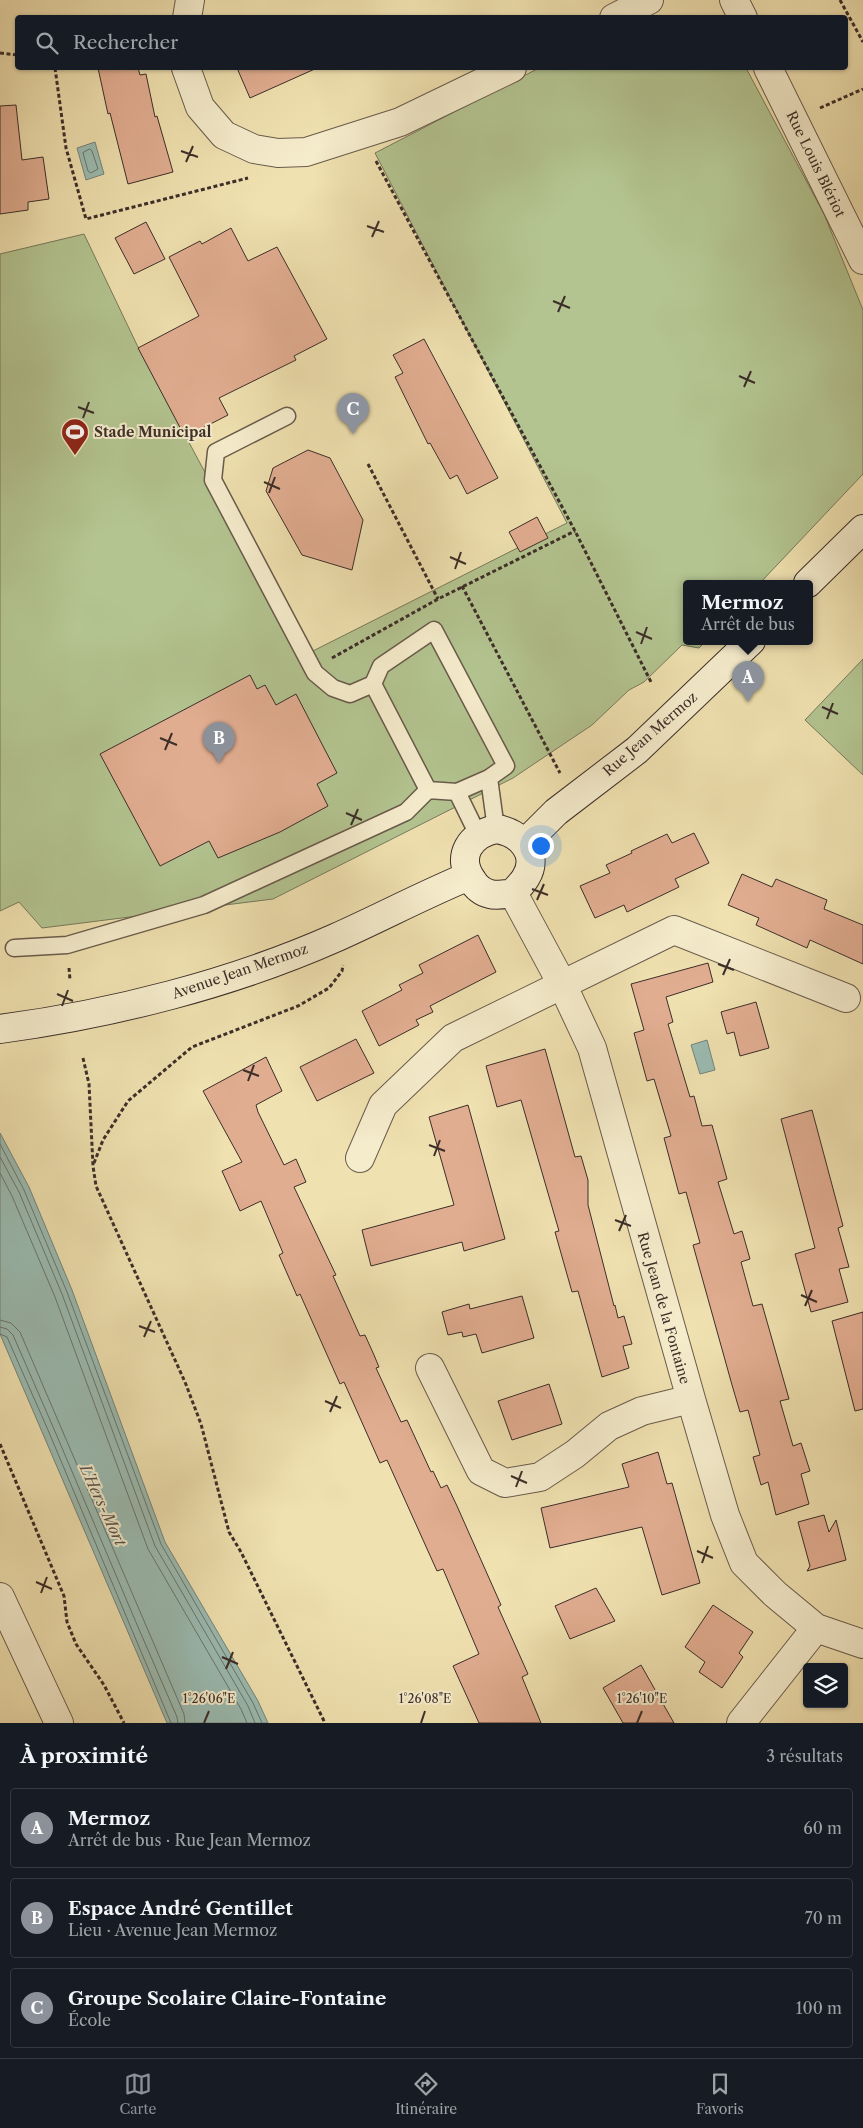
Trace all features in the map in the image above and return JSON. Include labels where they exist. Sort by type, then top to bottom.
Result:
[{"type":"street","points":[[187,15],[190,0]]},
{"type":"street","points":[[620,15],[649,0]]},
{"type":"street","points":[[734,0],[742,15]]},
{"type":"street","points":[[187,70],[200,107],[224,136],[254,149],[278,153],[306,152],[400,122],[508,70]]},
{"type":"street","name":"Rue Louis Blériot","points":[[769,70],[863,260]]},
{"type":"street","points":[[811,580],[861,530]]},
{"type":"street","name":"Rue Jean Mermoz","points":[[524,843],[556,812],[636,750],[747,645]]},
{"type":"street","points":[[508,830],[517,835],[524,843],[530,859],[527,877],[513,893],[489,894],[477,888],[468,876],[465,866],[465,854],[470,843],[487,832],[508,830]]},
{"type":"street","name":"Avenue Jean Mermoz","points":[[0,1029],[29,1026],[147,1002],[255,969],[334,938],[434,890],[468,876]]},
{"type":"street","name":"Rue Jean de la Fontaine","points":[[513,893],[562,984],[592,1048],[691,1400],[725,1515],[744,1563],[775,1594],[816,1628],[863,1644]]},
{"type":"street","points":[[360,1158],[383,1105],[453,1038],[674,930],[846,998]]},
{"type":"street","points":[[430,1368],[481,1471],[506,1483],[540,1476],[576,1454],[609,1426],[642,1411],[691,1400]]},
{"type":"street","points":[[0,1597],[59,1723]]},
{"type":"street","points":[[741,1723],[816,1628]]},
{"type":"lane","points":[[14,948],[67,944],[204,905],[406,812],[428,790],[457,792],[489,778],[506,766],[434,630],[382,666],[373,684],[350,694],[333,688],[315,673],[213,480],[216,452],[287,416]]},
{"type":"lane","points":[[373,684],[428,790]]},
{"type":"lane","points":[[487,832],[489,778]]},
{"type":"lane","points":[[457,792],[487,832]]},
{"type":"path","points":[[840,0],[863,42]]},
{"type":"path","points":[[0,53],[15,55]]},
{"type":"path","points":[[55,70],[66,148],[86,219],[258,176],[278,153]]},
{"type":"path","points":[[794,119],[863,89]]},
{"type":"path","points":[[362,134],[575,531],[652,684]]},
{"type":"path","points":[[368,464],[438,599]]},
{"type":"path","points":[[315,673],[325,662],[438,599],[575,531]]},
{"type":"path","points":[[462,586],[560,773]]},
{"type":"path","points":[[93,1166],[103,1140],[128,1101],[192,1047],[298,1006],[329,988],[342,971],[345,957],[334,938]]},
{"type":"path","points":[[83,1058],[89,1084],[93,1166],[96,1186],[185,1382],[201,1424],[229,1532],[241,1552],[325,1723]]},
{"type":"path","points":[[0,1444],[64,1596],[67,1622],[76,1644],[104,1685],[124,1723]]},
{"type":"green space","points":[[535,70],[747,70],[824,214],[863,310],[863,474],[763,580],[683,580],[683,645],[702,645],[699,648],[682,645],[644,682],[629,690],[592,725],[513,778],[273,899],[42,928],[19,902],[0,911],[0,254],[84,234],[137,345],[303,656],[567,523],[375,153]]},
{"type":"green space","points":[[863,659],[863,775],[805,720]]},
{"type":"water","points":[[95,142],[104,174],[86,180],[77,148]]},
{"type":"water","points":[[707,1040],[715,1070],[700,1074],[691,1045]]},
{"type":"water","name":"L'Hers-Mort","points":[[0,1133],[29,1187],[72,1290],[165,1542],[258,1701],[268,1723],[167,1723],[0,1334]]},
{"type":"building","points":[[98,70],[139,70],[140,75],[146,74],[155,117],[157,116],[173,172],[128,184],[110,113],[108,114]]},
{"type":"building","points":[[238,70],[313,70],[250,98]]},
{"type":"building","points":[[16,105],[22,160],[43,157],[49,199],[28,202],[28,210],[0,214],[0,106]]},
{"type":"building","points":[[146,222],[165,259],[134,274],[115,238]]},
{"type":"building","points":[[231,228],[248,261],[277,247],[327,339],[294,356],[296,360],[219,398],[228,415],[185,437],[138,348],[199,316],[169,257],[200,241],[202,244]]},
{"type":"building","points":[[424,339],[498,478],[467,494],[457,475],[450,479],[430,443],[428,444],[395,377],[403,373],[393,355]]},
{"type":"building","points":[[308,450],[330,458],[363,520],[352,570],[302,555],[266,491],[273,468]]},
{"type":"building","points":[[537,517],[548,538],[520,552],[509,532]]},
{"type":"building","points":[[250,675],[257,689],[265,685],[276,705],[296,694],[337,773],[317,784],[328,806],[280,832],[218,858],[209,841],[160,866],[100,754]]},
{"type":"building","points":[[694,833],[709,863],[675,879],[679,887],[627,912],[624,905],[595,918],[580,886],[610,873],[606,865],[667,834],[672,843]]},
{"type":"building","points":[[742,874],[772,887],[776,879],[827,900],[824,909],[863,925],[863,964],[810,940],[807,948],[756,925],[759,918],[728,905]]},
{"type":"building","points":[[478,935],[496,972],[430,1006],[433,1012],[416,1020],[419,1025],[379,1046],[362,1011],[402,990],[399,985],[423,973],[419,965]]},
{"type":"building","points":[[708,963],[713,982],[666,997],[673,1022],[668,1024],[690,1097],[694,1096],[702,1126],[712,1125],[727,1179],[718,1182],[734,1234],[742,1231],[750,1259],[741,1262],[753,1306],[762,1304],[789,1399],[780,1401],[793,1446],[801,1443],[810,1471],[801,1474],[809,1504],[776,1515],[768,1482],[761,1485],[753,1457],[760,1455],[748,1410],[740,1412],[693,1245],[700,1243],[686,1192],[679,1194],[664,1138],[671,1136],[654,1079],[647,1081],[634,1033],[644,1030],[631,984]]},
{"type":"building","points":[[756,1002],[769,1048],[740,1056],[734,1032],[727,1034],[721,1012]]},
{"type":"building","points":[[356,1039],[374,1073],[317,1101],[300,1067]]},
{"type":"building","points":[[545,1049],[575,1157],[581,1156],[588,1180],[588,1205],[614,1306],[618,1318],[624,1316],[632,1344],[623,1346],[629,1368],[602,1377],[578,1291],[572,1292],[555,1232],[559,1231],[521,1100],[497,1107],[486,1066]]},
{"type":"building","points":[[266,1057],[282,1091],[256,1105],[258,1112],[284,1165],[296,1159],[306,1182],[294,1187],[336,1275],[333,1276],[360,1336],[365,1335],[379,1367],[376,1368],[401,1422],[407,1420],[431,1472],[433,1471],[441,1488],[447,1485],[457,1506],[501,1605],[498,1607],[528,1674],[522,1677],[541,1723],[479,1723],[453,1666],[479,1654],[443,1569],[437,1571],[387,1460],[380,1463],[344,1382],[340,1384],[300,1294],[297,1296],[279,1255],[283,1253],[261,1201],[240,1211],[222,1171],[242,1162],[203,1091]]},
{"type":"building","points":[[468,1105],[505,1239],[464,1251],[462,1242],[371,1266],[362,1230],[454,1205],[429,1117]]},
{"type":"building","points":[[812,1110],[843,1226],[838,1228],[849,1267],[839,1269],[848,1302],[811,1312],[795,1254],[815,1248],[781,1119]]},
{"type":"building","points":[[522,1296],[534,1338],[482,1353],[476,1334],[463,1337],[462,1332],[448,1335],[442,1312],[469,1304],[470,1309]]},
{"type":"building","points":[[863,1312],[863,1409],[855,1411],[832,1321]]},
{"type":"building","points":[[549,1384],[562,1424],[512,1440],[498,1401]]},
{"type":"building","points":[[658,1452],[667,1484],[672,1483],[700,1583],[662,1595],[642,1527],[550,1548],[541,1508],[629,1487],[622,1464]]},
{"type":"building","points":[[824,1515],[829,1532],[836,1520],[846,1560],[807,1571],[810,1566],[798,1522]]},
{"type":"building","points":[[596,1588],[615,1621],[570,1639],[555,1606]]},
{"type":"building","points":[[713,1605],[753,1632],[739,1653],[743,1657],[722,1688],[699,1672],[705,1662],[685,1647]]},
{"type":"building","points":[[641,1665],[674,1723],[623,1723],[603,1688]]},
{"type":"place","name":"Groupe Scolaire Claire-Fontaine","points":[[353,434]]},
{"type":"place","name":"Stade Municipal","points":[[75,456]]},
{"type":"place","name":"Mermoz","points":[[748,702]]},
{"type":"place","name":"Espace André Gentillet","points":[[219,763]]}]
